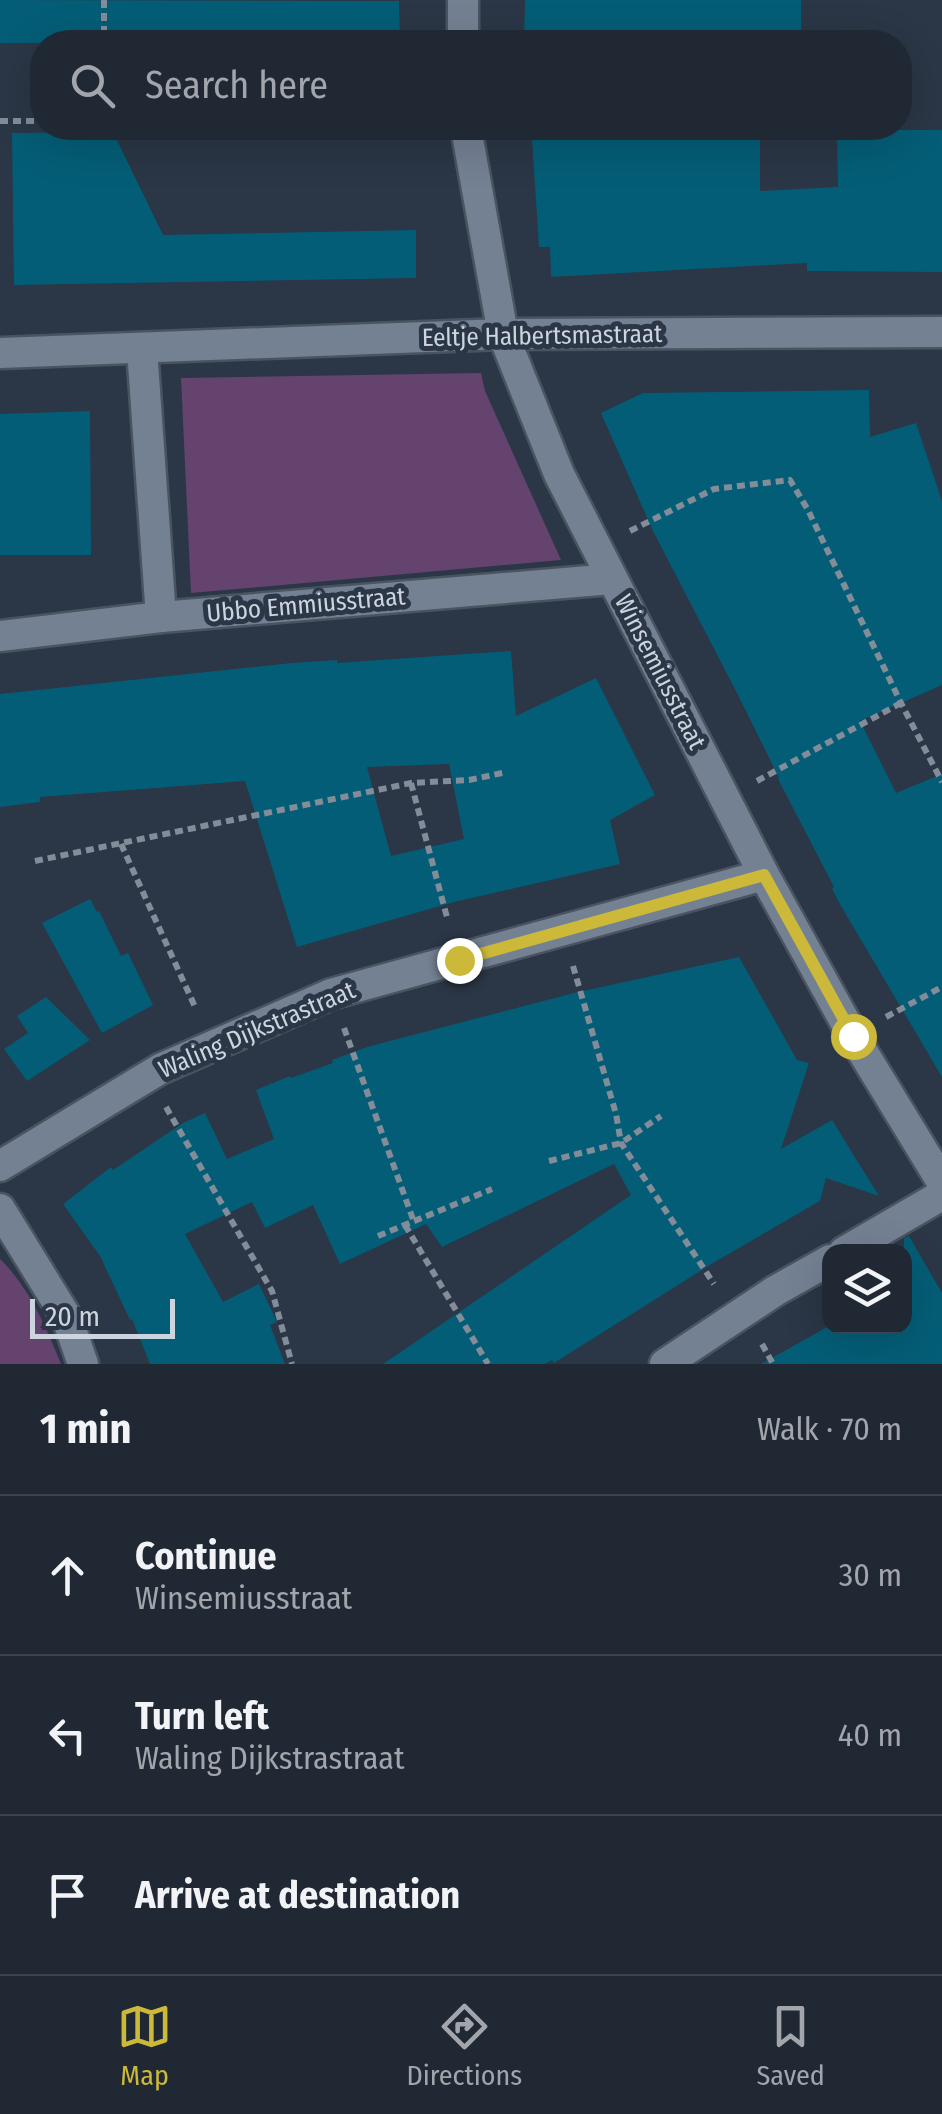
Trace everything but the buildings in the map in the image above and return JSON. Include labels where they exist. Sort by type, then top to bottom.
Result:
[{"type":"street","points":[[463,0],[463,30]]},
{"type":"street","name":"Winsemiusstraat","points":[[468,140],[502,334],[559,474],[764,875],[853,1036],[942,1182]]},
{"type":"street","name":"Eeltje Halbertsmastraat","points":[[0,353],[502,334],[942,332]]},
{"type":"street","points":[[142,348],[161,618]]},
{"type":"street","name":"Ubbo Emmiusstraat","points":[[0,636],[612,579]]},
{"type":"street","name":"Waling Dijkstrastraat","points":[[0,1166],[160,1068],[332,994],[764,875]]},
{"type":"street","points":[[858,1244],[942,1194]]},
{"type":"street","points":[[0,1209],[67,1318],[83,1364]]},
{"type":"street","points":[[665,1364],[822,1265]]},
{"type":"path","points":[[104,0],[104,30]]},
{"type":"path","points":[[0,121],[30,120]]},
{"type":"path","points":[[595,546],[714,488],[790,480],[942,782]]},
{"type":"path","points":[[724,798],[900,702]]},
{"type":"path","points":[[35,861],[411,783],[469,780],[508,772]]},
{"type":"path","points":[[411,783],[459,960]]},
{"type":"path","points":[[121,844],[213,1047]]},
{"type":"path","points":[[563,931],[621,1143],[736,1317]]},
{"type":"path","points":[[853,1036],[942,987]]},
{"type":"path","points":[[332,994],[414,1222]]},
{"type":"path","points":[[148,1076],[272,1291],[292,1364]]},
{"type":"path","points":[[549,1161],[621,1143],[661,1116]]},
{"type":"path","points":[[378,1236],[492,1190]]},
{"type":"path","points":[[405,1225],[488,1364]]},
{"type":"shaded area","points":[[481,373],[485,391],[561,560],[191,593],[181,378]]},
{"type":"shaded area","points":[[0,1259],[28,1295],[61,1364],[0,1364]]},
{"type":"route","points":[[459,960],[764,875],[853,1036]]}]
